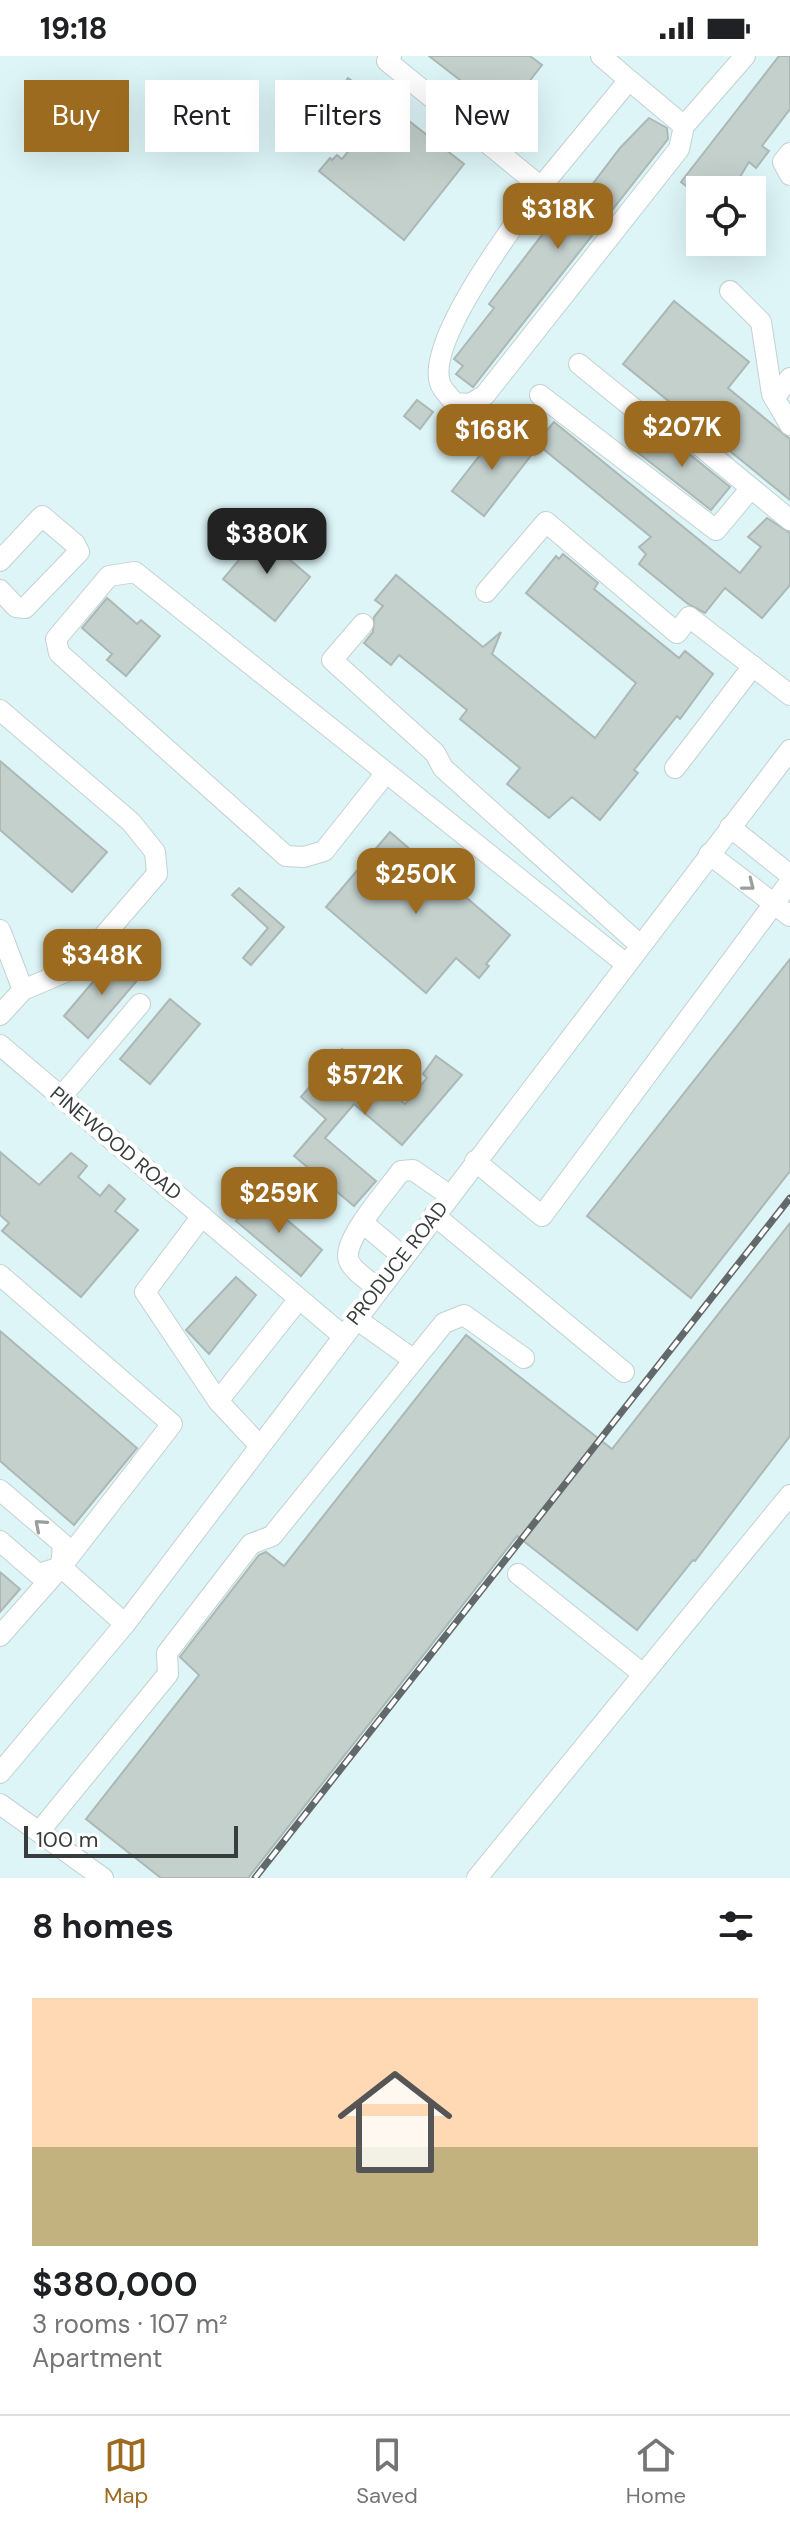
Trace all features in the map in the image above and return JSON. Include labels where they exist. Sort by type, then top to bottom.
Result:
[{"type":"street","points":[[391,56],[387,61],[541,187]]},
{"type":"street","points":[[684,126],[618,65],[541,187],[481,270],[447,339],[439,365],[440,384],[455,403],[470,404],[485,395],[679,149],[684,126],[745,56]]},
{"type":"street","points":[[790,153],[783,162],[790,175]]},
{"type":"street","points":[[730,291],[761,322],[774,398],[790,425]]},
{"type":"street","points":[[579,364],[643,416],[671,422],[790,520]]},
{"type":"street","points":[[774,398],[790,378]]},
{"type":"street","points":[[540,395],[716,530],[751,488]]},
{"type":"street","points":[[0,561],[42,516],[75,544],[79,552],[25,608],[16,607],[0,590]]},
{"type":"street","points":[[486,592],[546,522],[677,633],[689,617],[790,695]]},
{"type":"street","points":[[386,773],[324,851],[304,857],[286,856],[59,653],[56,639],[109,576],[135,572],[626,964]]},
{"type":"street","points":[[363,624],[332,660],[435,753],[443,768],[640,945]]},
{"type":"street","points":[[675,768],[753,666]]},
{"type":"street","points":[[0,710],[131,822],[155,852],[157,874],[77,967],[23,990],[0,1015]]},
{"type":"street","name":"PRODUCE ROAD","points":[[0,1773],[125,1624],[790,750]]},
{"type":"street","points":[[730,827],[790,875]]},
{"type":"street","points":[[709,854],[782,910]]},
{"type":"street","points":[[475,1161],[542,1216],[782,910],[790,882]]},
{"type":"street","points":[[0,930],[23,990]]},
{"type":"street","points":[[61,1097],[140,1004]]},
{"type":"street","name":"PINEWOOD ROAD","points":[[0,1045],[342,1335]]},
{"type":"street","points":[[378,1288],[350,1264],[348,1256],[352,1239],[401,1171],[413,1170],[449,1195]]},
{"type":"street","points":[[434,1215],[624,1372]]},
{"type":"street","points":[[202,1216],[145,1292],[218,1401],[259,1445]]},
{"type":"street","points":[[363,1223],[402,1256]]},
{"type":"street","points":[[0,1275],[172,1424],[61,1567],[0,1636]]},
{"type":"street","points":[[218,1401],[299,1299]]},
{"type":"street","points":[[39,1832],[168,1674],[167,1653],[251,1544],[272,1536],[444,1323],[464,1315],[524,1358]]},
{"type":"street","points":[[355,1318],[414,1360]]},
{"type":"street","points":[[0,1490],[63,1544],[61,1567]]},
{"type":"street","points":[[477,1878],[790,1495]]},
{"type":"street","points":[[0,1541],[38,1574],[61,1567]]},
{"type":"street","points":[[61,1567],[125,1624]]},
{"type":"street","points":[[518,1574],[643,1674]]},
{"type":"street","points":[[0,1804],[103,1878]]},
{"type":"shaded area","points":[[0,56],[790,56],[790,1878],[0,1878]]},
{"type":"building","points":[[429,56],[530,56],[542,65],[530,80],[460,80]]},
{"type":"building","points":[[779,56],[790,56],[790,109],[762,146],[769,151],[756,168],[749,162],[740,176],[686,176],[686,186],[681,182]]},
{"type":"building","points":[[649,118],[667,128],[668,139],[473,387],[456,374],[463,366],[454,359],[494,308],[489,304],[575,192],[582,198],[620,148]]},
{"type":"building","points":[[410,122],[426,134],[426,152],[449,152],[464,164],[404,240],[319,171],[330,158],[332,160],[337,155],[342,159],[348,152],[410,152]]},
{"type":"building","points":[[674,301],[749,362],[728,388],[790,439],[790,500],[623,364]]},
{"type":"building","points":[[417,400],[433,412],[420,429],[404,416]]},
{"type":"building","points":[[554,422],[740,573],[761,547],[748,537],[767,518],[790,533],[790,585],[762,618],[725,588],[705,613],[688,604],[639,564],[646,554],[639,547],[651,537],[536,443]]},
{"type":"building","points":[[501,428],[533,453],[484,516],[452,491]]},
{"type":"building","points":[[647,430],[663,444],[668,437],[730,487],[711,510],[632,448]]},
{"type":"building","points":[[267,526],[277,534],[269,542],[310,577],[275,621],[223,579]]},
{"type":"building","points":[[563,554],[598,583],[594,589],[679,658],[685,651],[713,674],[680,719],[677,716],[634,770],[638,773],[600,820],[572,797],[549,818],[507,784],[520,768],[460,719],[467,710],[399,655],[391,665],[364,643],[373,632],[374,617],[383,606],[375,600],[396,575],[483,647],[501,632],[492,654],[595,738],[636,683],[526,593],[556,556],[559,559]]},
{"type":"building","points":[[107,598],[137,624],[141,620],[160,636],[126,676],[107,660],[112,654],[82,628]]},
{"type":"building","points":[[0,761],[107,852],[72,892],[0,830]]},
{"type":"building","points":[[390,832],[510,935],[486,964],[489,966],[479,978],[456,958],[426,993],[326,907]]},
{"type":"building","points":[[239,888],[284,927],[251,965],[243,958],[268,928],[232,895]]},
{"type":"building","points":[[115,956],[140,977],[88,1038],[64,1016]]},
{"type":"building","points":[[790,959],[790,1171],[691,1298],[587,1216]]},
{"type":"building","points":[[170,999],[200,1024],[150,1084],[120,1059]]},
{"type":"building","points":[[342,1049],[405,1104],[427,1078],[423,1074],[436,1056],[462,1075],[402,1145],[354,1104],[325,1138],[376,1181],[354,1206],[294,1156],[326,1119],[301,1097]]},
{"type":"building","points":[[0,1152],[39,1185],[71,1153],[87,1166],[78,1177],[100,1196],[109,1185],[125,1199],[115,1211],[138,1230],[81,1297],[2,1231],[9,1223],[0,1215]]},
{"type":"building","points":[[258,1195],[322,1250],[301,1276],[236,1221]]},
{"type":"building","points":[[790,1223],[790,1436],[695,1561],[637,1630],[517,1536],[248,1878],[161,1878],[86,1819],[199,1675],[180,1657],[259,1555],[266,1552],[284,1566],[466,1335],[612,1449]]},
{"type":"building","points":[[236,1277],[256,1295],[209,1354],[186,1330]]},
{"type":"building","points":[[0,1331],[137,1448],[74,1525],[0,1461]]},
{"type":"building","points":[[0,1572],[20,1589],[0,1612]]},
{"type":"railway","points":[[255,1878],[790,1198]]}]
